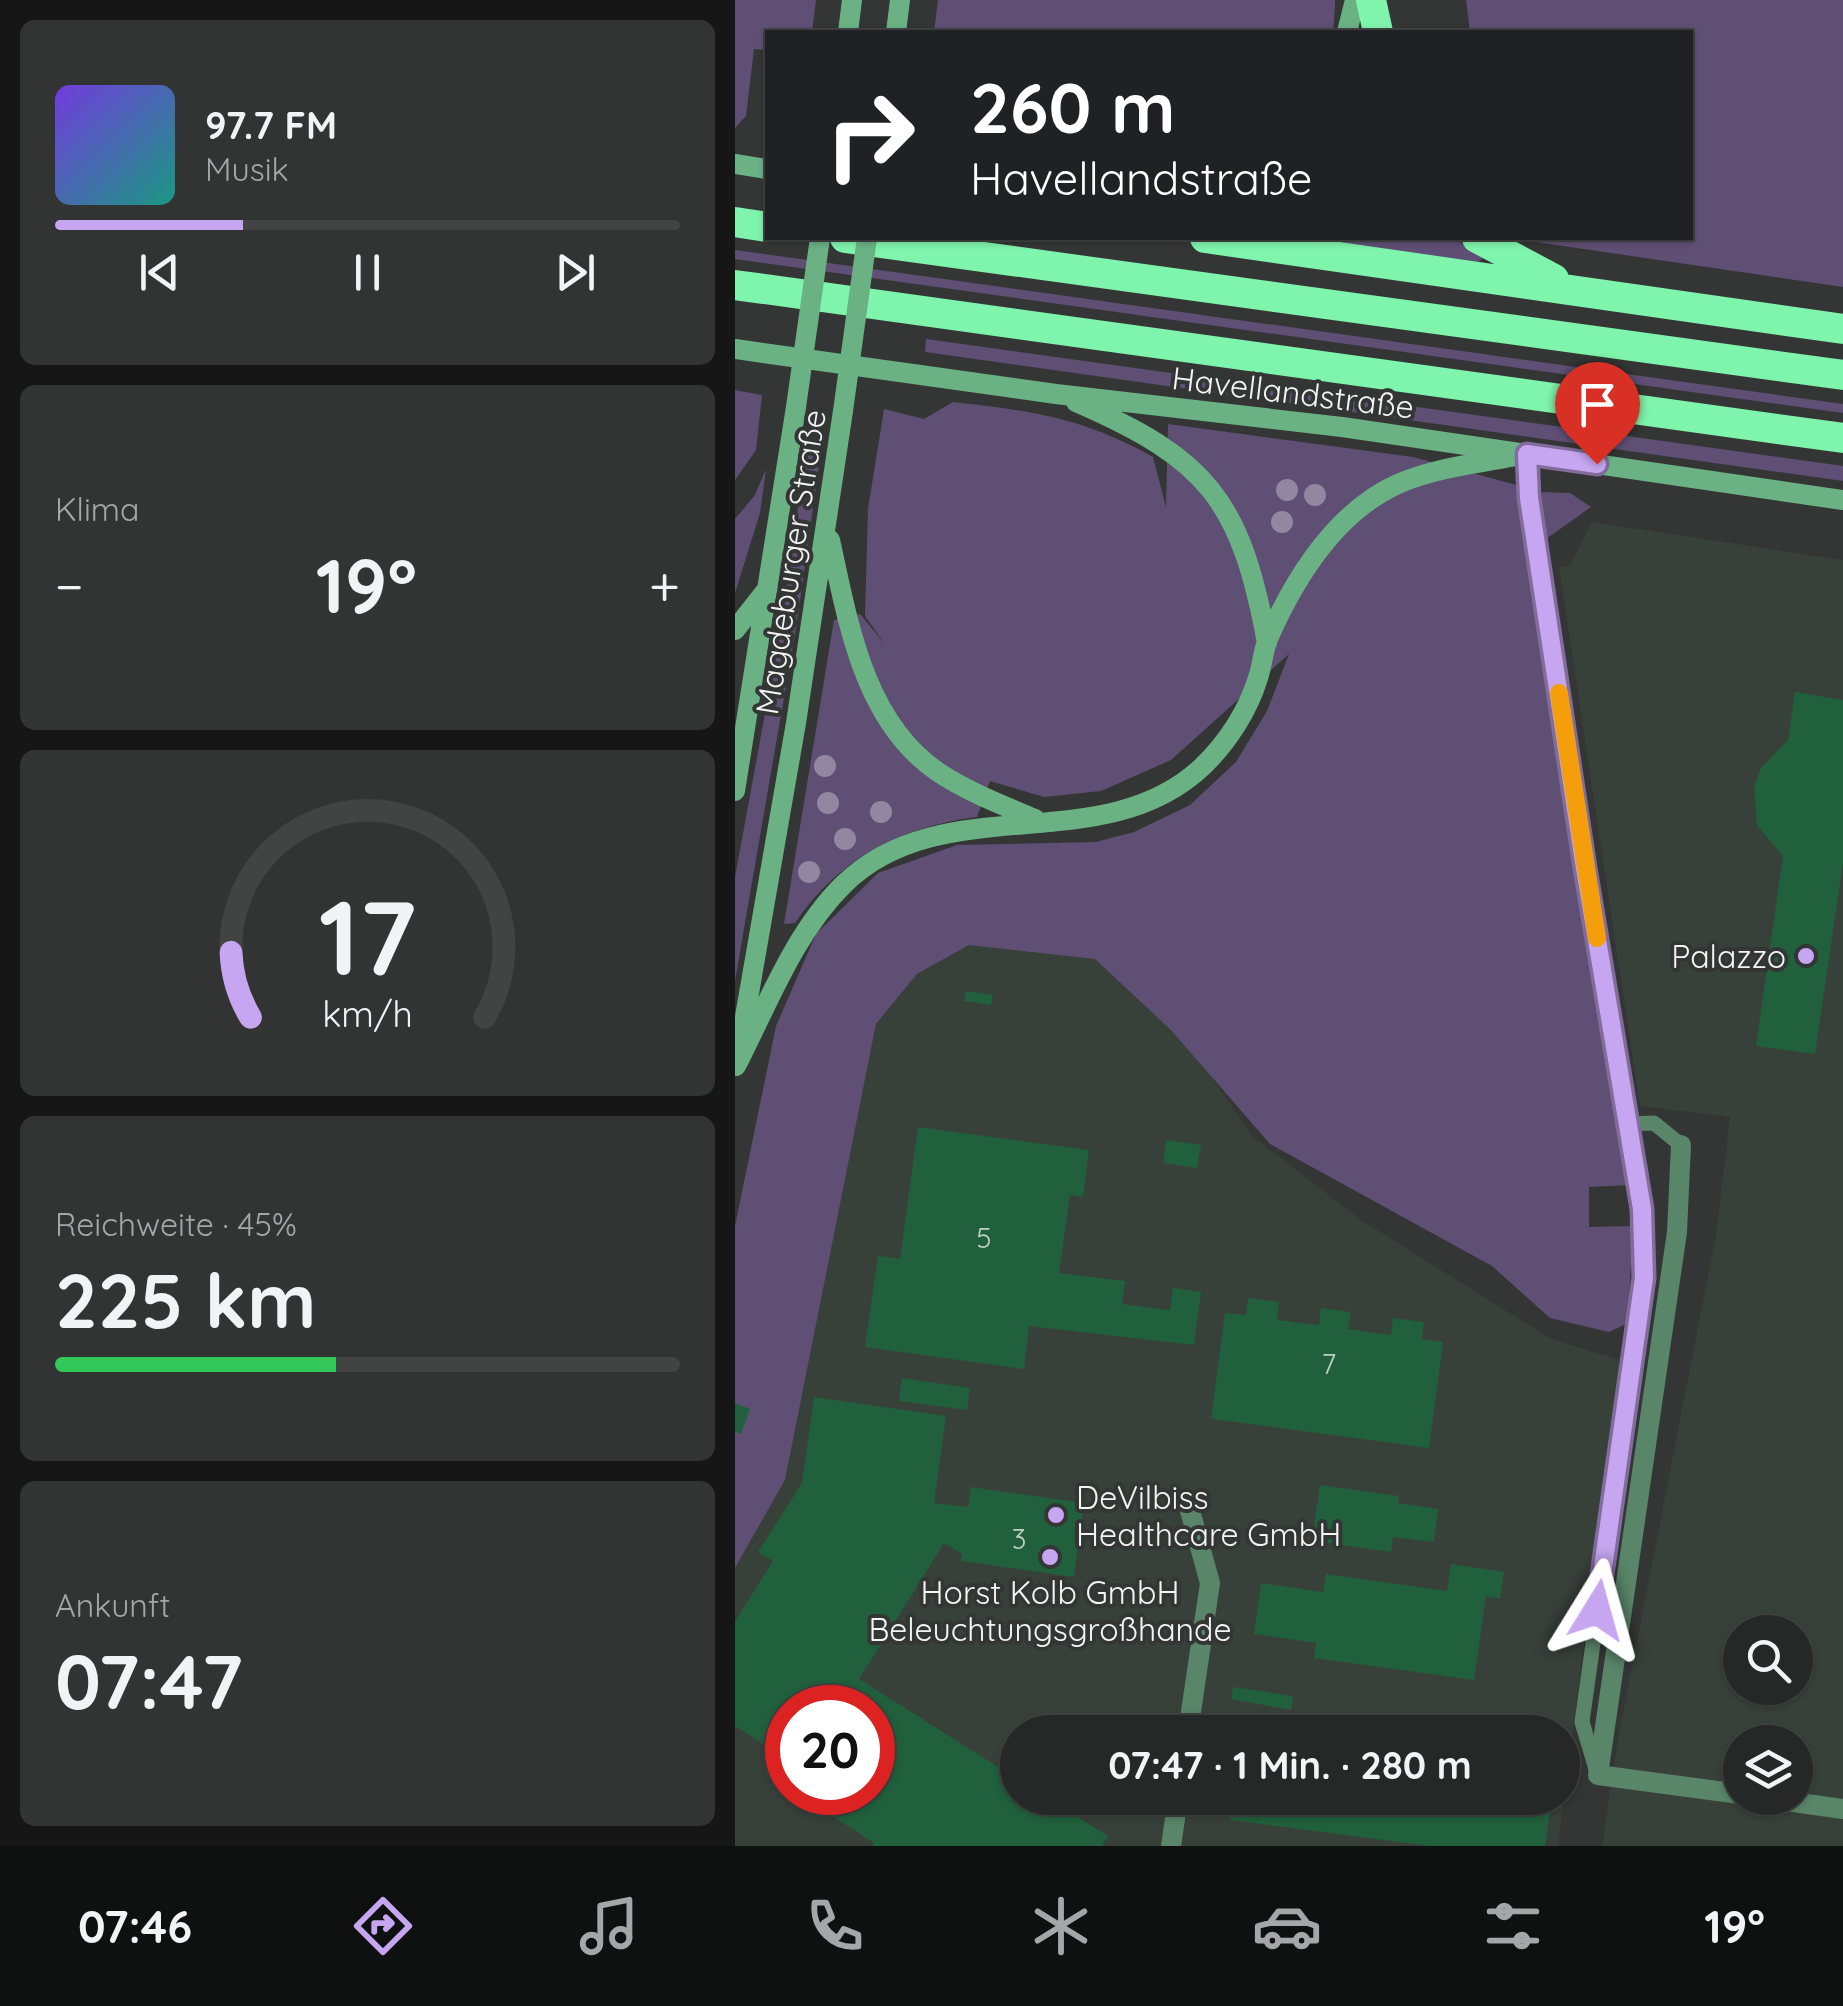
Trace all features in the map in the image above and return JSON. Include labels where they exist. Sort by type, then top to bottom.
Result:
[{"type":"highway","points":[[1371,0],[1377,30]]},
{"type":"highway","points":[[735,222],[765,227]]},
{"type":"highway","points":[[860,240],[1843,375]]},
{"type":"highway","points":[[1219,240],[1843,329]]},
{"type":"highway","points":[[1481,240],[1574,290]]},
{"type":"highway","points":[[735,286],[1843,438]]},
{"type":"main road","points":[[848,30],[853,0]]},
{"type":"main road","points":[[896,30],[901,0]]},
{"type":"main road","points":[[1348,30],[1355,0]]},
{"type":"main road","points":[[735,164],[765,169]]},
{"type":"main road","name":"Magdeburger Straße","points":[[735,792],[820,240]]},
{"type":"main road","name":"Magdeburger Straße","points":[[736,1069],[827,526],[867,240]]},
{"type":"main road","name":"Havellandstraße","points":[[735,348],[1843,500]]},
{"type":"main road","points":[[1056,394],[1135,428],[1183,458],[1217,498],[1246,552],[1267,643]]},
{"type":"main road","points":[[736,1069],[807,927],[845,883],[882,856],[923,839],[1037,820],[1093,819],[1127,811],[1176,787],[1220,748],[1240,720],[1258,680],[1267,643],[1322,544],[1362,505],[1399,483],[1436,471],[1527,454]]},
{"type":"main road","points":[[827,526],[861,669],[898,734],[935,770],[981,796],[1037,820]]},
{"type":"main road","points":[[735,630],[769,586]]},
{"type":"street","points":[[1681,1145],[1677,1232],[1598,1775],[1723,1792]]},
{"type":"street","points":[[1189,1507],[1210,1583],[1191,1715]]},
{"type":"street","points":[[1813,1805],[1843,1809]]},
{"type":"street","points":[[1171,1846],[1176,1815]]},
{"type":"lane","points":[[1527,454],[1528,485],[1573,791],[1642,1209],[1644,1278],[1582,1722],[1598,1775]]},
{"type":"lane","points":[[1628,1124],[1655,1123],[1681,1145]]},
{"type":"shaded area","points":[[735,0],[816,0],[812,30],[765,30],[765,50],[754,49],[746,116],[735,128]]},
{"type":"shaded area","points":[[938,0],[1335,0],[1333,30],[934,30]]},
{"type":"shaded area","points":[[1466,0],[1843,0],[1843,287],[1523,240],[1693,240],[1693,30],[1470,30]]},
{"type":"shaded area","points":[[1290,240],[1457,240],[1483,258],[1476,264]]},
{"type":"shaded area","points":[[735,250],[1843,404],[1843,413],[735,259]]},
{"type":"shaded area","points":[[926,339],[1843,466],[1843,481],[925,352]]},
{"type":"shaded area","points":[[735,390],[762,395],[756,450],[735,480]]},
{"type":"shaded area","points":[[953,402],[1056,418],[1127,444],[1153,457],[1166,507],[1168,424],[1413,457],[1524,487],[1571,830],[1631,1185],[1589,1187],[1589,1227],[1633,1226],[1628,1323],[1609,1332],[1550,1318],[1492,1266],[1270,1144],[1171,1030],[1095,959],[969,945],[917,974],[876,1024],[785,1480],[735,1568],[735,1226],[776,1026],[816,934],[878,873],[957,845],[1096,842],[1134,832],[1190,805],[1236,762],[1267,711],[1289,654],[1171,760],[1101,791],[1044,797],[990,781],[977,817],[922,829],[874,849],[831,880],[795,923],[784,924],[834,620],[860,614],[884,643],[865,616],[868,509],[884,409],[924,419]]},
{"type":"shaded area","points":[[807,443],[822,444],[797,622],[735,981],[735,877],[782,621]]},
{"type":"shaded area","points":[[766,469],[760,513],[735,593],[735,519],[755,495]]},
{"type":"shaded area","points":[[1543,492],[1570,493],[1591,507],[1546,539],[1538,496]]},
{"type":"shaded area","points":[[1592,522],[1843,560],[1843,1846],[1602,1846],[1618,1739],[1716,1234],[1730,1117],[1640,1106],[1559,567],[1570,566]]},
{"type":"shaded area","points":[[969,945],[1116,948],[1155,992],[1251,1135],[1361,1220],[1551,1339],[1620,1360],[1575,1715],[1000,1715],[1000,1815],[1562,1815],[1558,1846],[735,1846],[735,1568],[785,1480],[876,1024],[917,974]]},
{"type":"building","points":[[1795,692],[1843,700],[1843,863],[1815,1054],[1756,1046],[1783,856],[1757,826],[1754,787],[1761,768],[1788,740]]},
{"type":"building","points":[[966,991],[993,995],[991,1005],[964,1001]]},
{"type":"building","points":[[918,1127],[1089,1150],[1083,1197],[1070,1195],[1059,1273],[1125,1281],[1122,1304],[1170,1310],[1173,1288],[1201,1292],[1194,1345],[1029,1326],[1024,1369],[865,1347],[878,1256],[900,1259]]},
{"type":"building","points":[[1166,1140],[1201,1145],[1197,1168],[1163,1163]]},
{"type":"building","points":[[1248,1298],[1279,1302],[1277,1320],[1319,1325],[1321,1308],[1351,1312],[1348,1329],[1391,1335],[1393,1318],[1424,1322],[1422,1339],[1443,1342],[1429,1448],[1211,1419],[1225,1313],[1246,1315]]},
{"type":"building","points":[[902,1378],[970,1388],[967,1410],[899,1401]]},
{"type":"building","points":[[814,1397],[946,1416],[934,1503],[968,1507],[971,1487],[1084,1503],[1074,1577],[961,1561],[962,1554],[944,1543],[859,1679],[868,1685],[765,1685],[765,1745],[735,1726],[735,1621],[773,1561],[758,1552],[802,1483]]},
{"type":"building","points":[[735,1403],[750,1409],[741,1434],[735,1432]]},
{"type":"building","points":[[1320,1485],[1399,1496],[1398,1503],[1438,1509],[1434,1542],[1393,1537],[1391,1552],[1312,1541]]},
{"type":"building","points":[[1451,1564],[1504,1572],[1500,1599],[1486,1596],[1474,1680],[1314,1658],[1316,1643],[1254,1634],[1261,1583],[1323,1592],[1326,1574],[1447,1591]]},
{"type":"building","points":[[1233,1687],[1293,1696],[1291,1710],[1231,1699]]},
{"type":"building","points":[[895,1702],[1000,1768],[1000,1815],[1074,1815],[1108,1836],[1102,1846],[872,1846],[874,1843],[831,1815],[895,1815]]},
{"type":"building","points":[[1231,1815],[1550,1815],[1545,1846],[1430,1846],[1230,1820]]},
{"type":"slow traffic","points":[[1559,693],[1597,938]]},
{"type":"place","name":"Palazzo","points":[[1806,956]]},
{"type":"place","name":"DeVilbiss Healthcare GmbH","points":[[1056,1515]]},
{"type":"place","name":"Horst Kolb GmbH Beleuchtungsgroßhande","points":[[1050,1557]]},
{"type":"route","points":[[1597,464],[1527,454],[1529,498],[1585,868],[1642,1209],[1644,1278],[1597,1610]]}]
